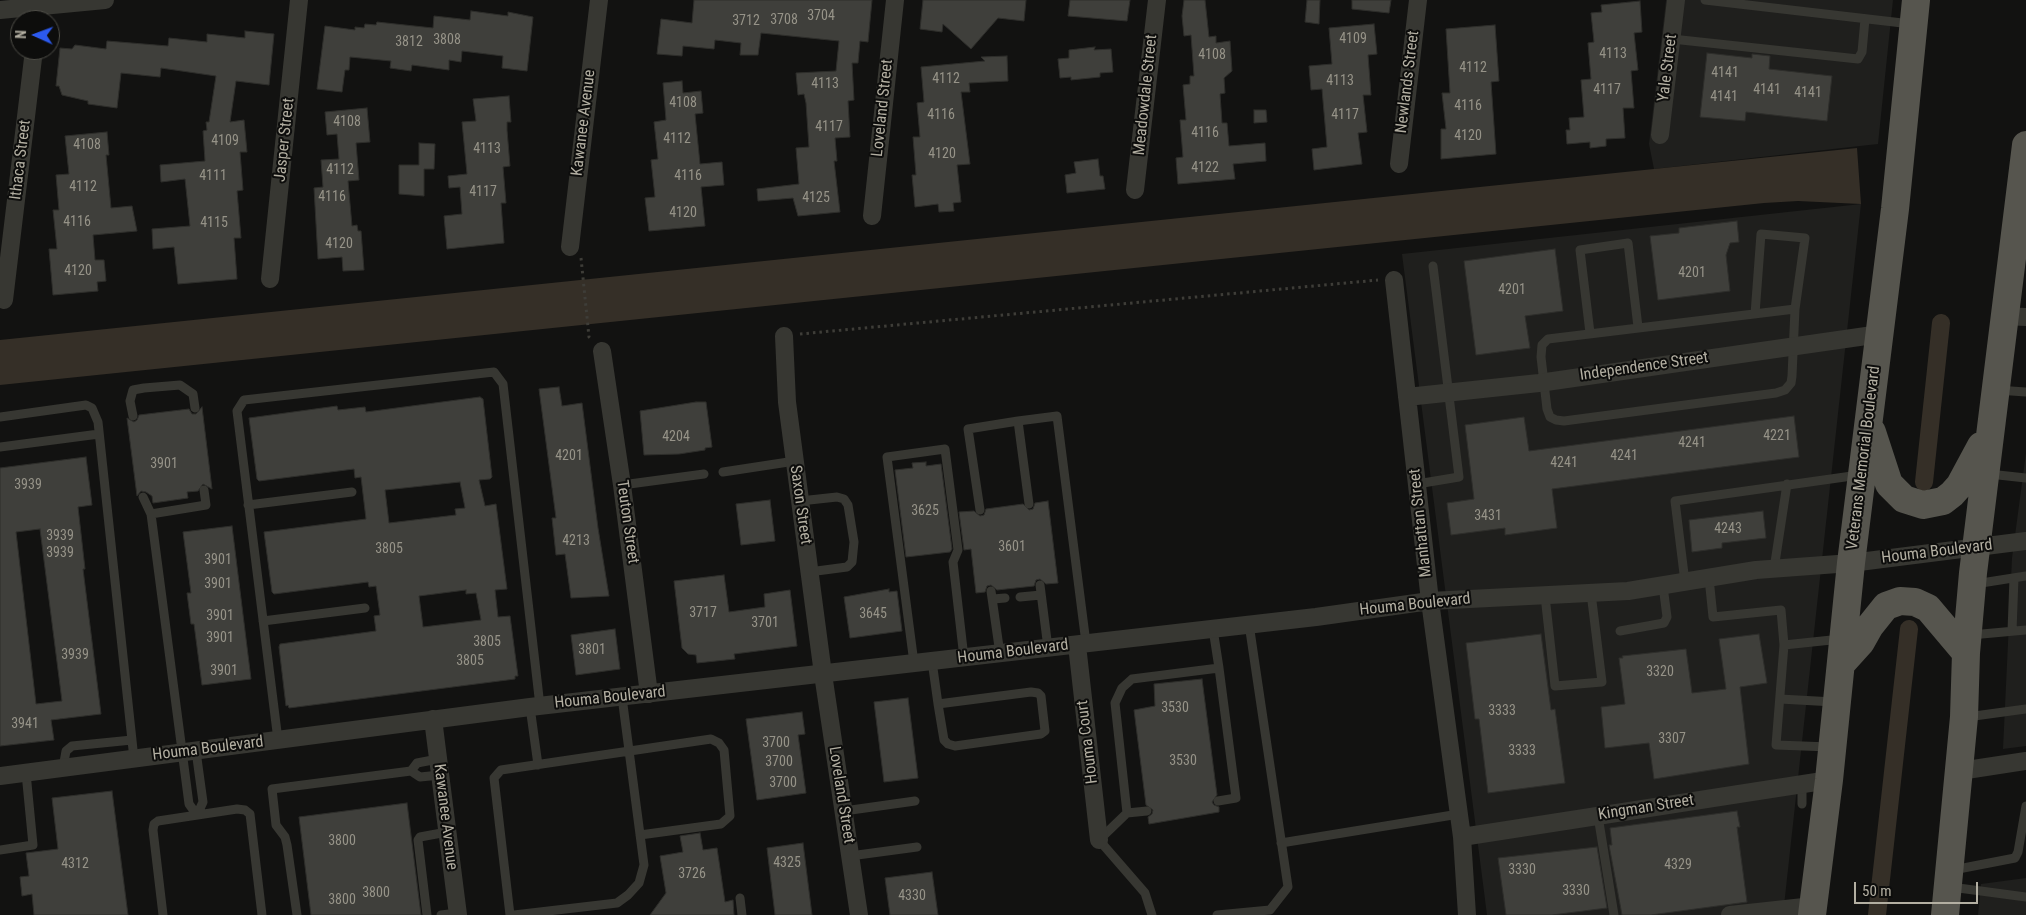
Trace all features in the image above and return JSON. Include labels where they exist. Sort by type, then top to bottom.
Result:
[{"type":"main road","name":"Veterans Memorial Boulevard","points":[[1812,910],[1814,862],[1829,780],[1851,562],[1880,334],[1915,12]]},
{"type":"main road","points":[[1945,915],[1960,771],[1972,584],[1995,389],[2015,317],[2014,275],[2021,233],[2026,145]]},
{"type":"main road","points":[[1869,421],[1889,484],[1904,499],[1923,505],[1943,501],[1952,494],[1960,484],[1990,431]]},
{"type":"main road","points":[[1842,651],[1861,642],[1870,626],[1886,606],[1900,601],[1915,602],[1928,608],[1968,644]]},
{"type":"street","points":[[0,10],[39,9],[105,0]]},
{"type":"street","name":"Jasper Street","points":[[270,279],[299,0]]},
{"type":"street","name":"Kawanee Avenue","points":[[570,246],[599,0]]},
{"type":"street","name":"Loveland Street","points":[[872,216],[895,0]]},
{"type":"street","name":"Meadowdale Street","points":[[1135,190],[1157,0]]},
{"type":"street","name":"Newlands Street","points":[[1399,164],[1418,0]]},
{"type":"street","name":"Yale Street","points":[[1660,136],[1676,0]]},
{"type":"street","name":"Ithaca Street","points":[[4,300],[33,60]]},
{"type":"street","name":"Manhattan Street","points":[[1394,280],[1430,601],[1462,836],[1467,915]]},
{"type":"street","name":"Independence Street","points":[[1408,397],[1544,382],[1793,346],[1847,341],[1880,334]]},
{"type":"street","name":"Saxon Street","points":[[784,336],[786,402],[823,674]]},
{"type":"street","name":"Teuton Street","points":[[602,351],[622,485],[649,694]]},
{"type":"street","name":"Houma Boulevard","points":[[0,776],[433,719],[1213,629],[1430,601],[1628,591],[1774,569],[1851,562],[2026,541]]},
{"type":"street","name":"Houma Court","points":[[1081,644],[1099,840]]},
{"type":"street","name":"Loveland Street","points":[[823,674],[859,915]]},
{"type":"street","name":"Kawanee Avenue","points":[[433,719],[447,832],[452,914]]},
{"type":"street","points":[[1960,771],[2026,761]]},
{"type":"street","name":"Kingman Street","points":[[1462,836],[1829,780]]},
{"type":"street","points":[[1730,915],[1812,910]]},
{"type":"lane","points":[[1705,0],[1865,19],[1915,12]]},
{"type":"lane","points":[[1672,39],[1858,59],[1861,56],[1865,19]]},
{"type":"lane","points":[[1755,314],[1761,234],[1805,238],[1796,309],[1791,383],[1785,390],[1776,393],[1564,421],[1550,417],[1544,382],[1542,345],[1548,339],[1638,327],[1755,314],[1796,309]]},
{"type":"lane","points":[[1590,333],[1580,250],[1628,243],[1638,327]]},
{"type":"lane","points":[[1417,484],[1459,477],[1433,266]]},
{"type":"lane","points":[[278,740],[237,411],[244,400],[494,372],[503,384],[535,707],[538,765]]},
{"type":"lane","points":[[133,416],[130,401],[133,390],[144,388],[180,385],[193,394],[195,408]]},
{"type":"lane","points":[[1995,389],[2026,392]]},
{"type":"lane","points":[[0,417],[86,405],[92,408],[98,422],[134,759]]},
{"type":"lane","points":[[980,510],[968,429],[1057,416],[1081,644]]},
{"type":"lane","points":[[1018,421],[1030,504]]},
{"type":"lane","points":[[0,447],[99,434]]},
{"type":"lane","points":[[938,704],[1031,692],[1041,696],[1045,731],[1041,734],[956,746],[948,744],[944,740],[938,704],[923,662],[887,457],[945,449],[958,550],[953,562],[964,658]]},
{"type":"lane","points":[[723,472],[795,461]]},
{"type":"lane","points":[[1984,473],[2026,478]]},
{"type":"lane","points":[[622,485],[704,474]]},
{"type":"lane","points":[[1685,582],[1675,501],[1862,474]]},
{"type":"lane","points":[[1774,569],[1787,484]]},
{"type":"lane","points":[[151,514],[206,505],[204,490]]},
{"type":"lane","points":[[248,505],[352,492]]},
{"type":"lane","points":[[143,498],[151,514],[188,752],[202,802],[197,815]]},
{"type":"lane","points":[[800,501],[844,498],[848,505],[854,542],[852,562],[847,567],[809,572]]},
{"type":"lane","points":[[1972,584],[2026,576]]},
{"type":"lane","points":[[1709,578],[1713,617],[1781,610],[1784,645],[1776,745],[1832,747]]},
{"type":"lane","points":[[2012,631],[2014,578]]},
{"type":"lane","points":[[1040,585],[1048,648]]},
{"type":"lane","points":[[1620,631],[1664,623],[1667,617],[1663,586]]},
{"type":"lane","points":[[1545,596],[1555,686],[1602,682],[1591,593]]},
{"type":"lane","points":[[1000,654],[992,595],[1005,598]]},
{"type":"lane","points":[[1020,597],[1041,595]]},
{"type":"lane","points":[[263,621],[365,608]]},
{"type":"lane","points":[[1217,915],[1270,910],[1288,888],[1249,624]]},
{"type":"lane","points":[[1213,629],[1236,798],[1218,801]]},
{"type":"lane","points":[[1968,644],[2012,631],[2026,630]]},
{"type":"lane","points":[[1784,645],[1842,651]]},
{"type":"lane","points":[[1127,813],[1115,703],[1122,688],[1132,679],[1141,677],[1219,668]]},
{"type":"lane","points":[[622,697],[629,751],[644,865],[639,883],[628,896],[617,903],[512,915],[494,778],[501,770],[538,765],[629,751],[711,739],[719,743],[724,750],[730,816],[721,824],[640,834]]},
{"type":"lane","points":[[1780,699],[1837,702]]},
{"type":"lane","points":[[1964,717],[2026,709]]},
{"type":"lane","points":[[62,768],[66,751],[72,746],[132,740]]},
{"type":"lane","points":[[188,752],[189,804],[197,815]]},
{"type":"lane","points":[[411,771],[418,763],[439,767]]},
{"type":"lane","points":[[297,915],[287,845],[276,825],[272,789],[411,771],[420,777],[439,767]]},
{"type":"lane","points":[[0,850],[33,845],[26,772]]},
{"type":"lane","points":[[1802,784],[1802,804]]},
{"type":"lane","points":[[844,811],[916,801]]},
{"type":"lane","points":[[1949,878],[2015,858],[2018,852],[2026,806]]},
{"type":"lane","points":[[164,915],[153,830],[154,824],[158,821],[237,809],[245,810],[250,814],[262,915]]},
{"type":"lane","points":[[1147,811],[1127,813],[1099,840],[1145,893],[1152,915]]},
{"type":"lane","points":[[1281,843],[1459,814]]},
{"type":"lane","points":[[1598,816],[1614,915]]},
{"type":"lane","points":[[427,915],[418,840],[420,837],[447,832]]},
{"type":"lane","points":[[850,856],[917,847]]},
{"type":"lane","points":[[1949,878],[2026,897]]},
{"type":"lane","points":[[740,898],[742,915]]},
{"type":"path","points":[[582,271],[590,337]]},
{"type":"path","points":[[784,336],[1365,280],[1394,280]]},
{"type":"shaded area","points":[[1666,0],[1893,0],[1878,144],[1654,169],[1649,144]]},
{"type":"shaded area","points":[[1857,148],[1861,204],[1798,201],[1764,203],[0,385],[0,340]]},
{"type":"shaded area","points":[[1861,204],[1783,915],[1487,915],[1402,254]]},
{"type":"shaded area","points":[[2026,453],[2026,746],[2003,749],[2012,558]]},
{"type":"shaded area","points":[[2026,878],[2026,915],[1978,915],[1981,884]]},
{"type":"building","points":[[694,0],[872,0],[868,42],[860,41],[858,63],[852,63],[854,100],[848,101],[850,137],[835,138],[837,161],[834,161],[840,212],[798,216],[793,198],[758,201],[757,189],[799,184],[796,148],[809,147],[806,103],[804,94],[798,95],[796,73],[836,71],[839,41],[761,33],[758,55],[740,55],[741,43],[715,40],[714,49],[683,46],[682,56],[657,54],[661,19],[692,23]]},
{"type":"building","points":[[923,0],[1026,0],[1024,21],[998,18],[971,49],[943,24],[942,32],[920,29]]},
{"type":"building","points":[[1070,0],[1130,0],[1127,21],[1068,16]]},
{"type":"building","points":[[1184,0],[1205,0],[1209,37],[1216,36],[1216,43],[1230,41],[1232,71],[1224,78],[1225,93],[1220,94],[1222,123],[1227,123],[1229,146],[1265,143],[1266,161],[1233,164],[1235,179],[1178,184],[1176,158],[1183,157],[1180,120],[1186,120],[1183,85],[1190,84],[1190,76],[1194,76],[1191,35],[1184,36],[1182,16]]},
{"type":"building","points":[[1307,0],[1320,0],[1319,24],[1305,22]]},
{"type":"building","points":[[1352,0],[1391,0],[1389,13],[1352,9]]},
{"type":"building","points":[[1640,1],[1642,32],[1634,33],[1638,70],[1631,71],[1634,108],[1623,108],[1625,138],[1606,139],[1606,146],[1590,148],[1590,142],[1567,144],[1566,130],[1570,130],[1569,118],[1584,117],[1581,80],[1591,79],[1588,43],[1594,42],[1591,13],[1602,12],[1601,5]]},
{"type":"building","points":[[471,11],[508,16],[508,12],[533,17],[527,71],[502,68],[503,56],[462,51],[461,62],[449,60],[449,70],[412,65],[411,71],[390,68],[391,61],[350,57],[349,70],[345,70],[342,92],[317,89],[325,26],[355,30],[355,27],[364,28],[365,24],[376,25],[377,22],[433,28],[434,16],[470,20]]},
{"type":"building","points":[[1374,24],[1377,54],[1368,55],[1371,95],[1363,95],[1367,132],[1358,133],[1362,164],[1314,170],[1312,149],[1327,147],[1322,89],[1311,90],[1309,66],[1332,64],[1329,28]]},
{"type":"building","points":[[1495,25],[1499,81],[1491,82],[1496,154],[1441,159],[1441,129],[1446,129],[1442,93],[1450,93],[1446,29]]},
{"type":"building","points":[[245,31],[274,34],[269,85],[236,81],[230,122],[244,120],[247,152],[240,152],[243,190],[237,191],[241,238],[234,238],[237,279],[178,284],[174,247],[153,249],[152,229],[190,226],[185,179],[161,182],[160,165],[205,161],[203,131],[207,130],[206,122],[209,122],[216,76],[161,68],[160,77],[121,73],[117,108],[88,104],[88,101],[62,95],[59,86],[56,86],[60,48],[72,49],[75,45],[106,49],[107,41],[168,46],[169,38],[207,42],[207,34],[245,38]]},
{"type":"building","points":[[1095,47],[1094,50],[1111,49],[1113,72],[1100,73],[1100,77],[1071,80],[1071,77],[1060,78],[1058,59],[1069,58],[1069,50]]},
{"type":"building","points":[[1707,53],[1752,58],[1752,54],[1770,56],[1769,69],[1832,76],[1827,121],[1746,112],[1745,121],[1700,117]]},
{"type":"building","points":[[1007,56],[1008,81],[969,83],[970,92],[961,92],[970,164],[957,165],[961,202],[953,203],[954,211],[939,212],[938,204],[915,207],[912,175],[916,175],[913,137],[920,137],[917,103],[924,102],[921,67],[985,61],[981,57]]},
{"type":"building","points":[[682,81],[683,93],[701,91],[703,113],[695,114],[700,164],[722,162],[724,185],[701,187],[705,226],[649,231],[645,198],[655,197],[651,160],[658,159],[654,122],[666,120],[663,83]]},
{"type":"building","points":[[509,96],[511,122],[507,122],[507,130],[510,166],[503,167],[506,203],[501,203],[504,243],[447,249],[444,216],[462,214],[460,187],[449,188],[448,176],[467,174],[462,122],[476,121],[473,99]]},
{"type":"building","points":[[367,108],[370,142],[356,143],[359,180],[348,181],[352,226],[357,225],[358,231],[361,231],[364,270],[343,271],[342,257],[318,259],[314,188],[323,187],[321,160],[339,159],[337,134],[327,135],[325,112]]},
{"type":"building","points":[[1254,110],[1266,110],[1267,122],[1254,123]]},
{"type":"building","points":[[107,132],[109,155],[106,155],[111,208],[132,206],[137,231],[93,235],[95,260],[104,260],[106,281],[97,282],[98,291],[53,295],[49,249],[57,249],[53,210],[59,210],[56,175],[69,174],[65,136]]},
{"type":"building","points":[[419,143],[435,144],[434,169],[424,169],[424,196],[399,194],[399,165],[419,165]]},
{"type":"building","points":[[1098,159],[1100,176],[1103,176],[1105,189],[1067,193],[1065,175],[1076,173],[1074,162]]},
{"type":"building","points":[[1737,221],[1739,242],[1730,243],[1726,255],[1730,291],[1658,300],[1650,236],[1679,233],[1679,228]]},
{"type":"building","points":[[1555,249],[1563,311],[1525,316],[1530,348],[1476,355],[1464,261]]},
{"type":"building","points":[[559,387],[562,406],[582,403],[609,596],[571,598],[565,554],[556,555],[552,518],[556,518],[539,389]]},
{"type":"building","points":[[480,397],[483,399],[492,477],[479,480],[485,506],[496,504],[507,589],[495,590],[498,617],[510,616],[518,676],[515,676],[515,679],[289,708],[288,705],[286,706],[280,644],[376,631],[374,616],[380,615],[376,586],[369,587],[368,582],[274,594],[272,592],[264,532],[366,519],[361,477],[355,478],[354,469],[259,481],[257,479],[249,418],[337,406],[338,410],[365,407],[366,412]],"holes":[[[460,482],[465,508],[455,509],[456,515],[389,523],[385,490]],[[466,590],[466,594],[476,593],[481,620],[423,627],[419,596]]]},
{"type":"building","points":[[706,402],[712,447],[679,454],[644,455],[640,411]]},
{"type":"building","points":[[202,407],[212,489],[203,484],[198,491],[187,492],[188,498],[153,503],[152,496],[146,492],[141,491],[137,496],[127,418],[134,422],[139,415],[189,409],[192,414],[196,414]]},
{"type":"building","points":[[1794,416],[1799,457],[1552,489],[1557,528],[1505,535],[1505,528],[1451,535],[1447,503],[1474,499],[1465,425],[1524,417],[1529,451]]},
{"type":"building","points":[[86,457],[92,505],[78,507],[85,569],[83,569],[101,714],[51,720],[54,740],[0,746],[0,468]],"holes":[[[40,529],[62,701],[36,704],[16,532]]]},
{"type":"building","points":[[926,462],[926,466],[941,464],[952,549],[950,552],[906,557],[895,470],[913,468],[912,463]]},
{"type":"building","points":[[770,500],[775,541],[741,545],[736,504]]},
{"type":"building","points":[[1048,501],[1058,583],[1046,584],[1040,579],[1036,580],[1034,586],[997,590],[991,585],[987,586],[985,592],[976,593],[971,549],[964,550],[959,512],[974,511],[980,516],[984,515],[986,509],[1023,504],[1029,510],[1033,509],[1035,503]]},
{"type":"building","points":[[1763,511],[1766,538],[1722,543],[1722,548],[1692,552],[1689,520]]},
{"type":"building","points":[[232,526],[251,679],[202,685],[194,624],[191,624],[187,593],[191,593],[183,532]]},
{"type":"building","points":[[724,575],[729,612],[765,607],[764,594],[790,590],[797,646],[734,654],[735,659],[697,663],[696,655],[688,654],[682,648],[674,581]]},
{"type":"building","points":[[889,589],[889,592],[897,591],[902,631],[850,638],[844,597]]},
{"type":"building","points":[[615,629],[620,669],[576,675],[571,635]]},
{"type":"building","points":[[1541,634],[1551,710],[1555,709],[1565,783],[1488,793],[1479,719],[1475,719],[1466,643]]},
{"type":"building","points":[[1759,634],[1767,683],[1740,687],[1749,764],[1654,779],[1649,743],[1605,748],[1601,707],[1625,704],[1619,658],[1623,658],[1622,656],[1686,649],[1692,693],[1726,689],[1719,639]]},
{"type":"building","points":[[1202,679],[1217,795],[1212,802],[1219,807],[1219,812],[1149,824],[1148,817],[1152,814],[1153,810],[1146,805],[1134,710],[1155,706],[1154,684]]},
{"type":"building","points":[[908,698],[918,778],[884,782],[874,702]]},
{"type":"building","points":[[802,712],[805,734],[798,735],[806,793],[757,800],[746,719]]},
{"type":"building","points":[[112,791],[128,915],[34,915],[32,894],[22,896],[20,877],[29,876],[26,853],[58,849],[52,798]]},
{"type":"building","points":[[407,803],[421,915],[311,915],[299,817]]},
{"type":"building","points":[[1737,811],[1740,827],[1737,827],[1747,902],[1651,915],[1622,915],[1609,845],[1612,845],[1610,828]]},
{"type":"building","points":[[700,833],[703,850],[717,848],[725,902],[733,900],[734,915],[650,915],[666,893],[660,856],[683,852],[680,836]]},
{"type":"building","points":[[803,843],[812,915],[775,915],[767,848]]},
{"type":"building","points":[[1597,847],[1607,908],[1552,915],[1506,915],[1498,858]]},
{"type":"building","points":[[932,872],[938,915],[890,915],[885,878]]},
{"type":"waterway","points":[[1924,482],[1941,323]]},
{"type":"waterway","points":[[1877,915],[1909,629]]}]
